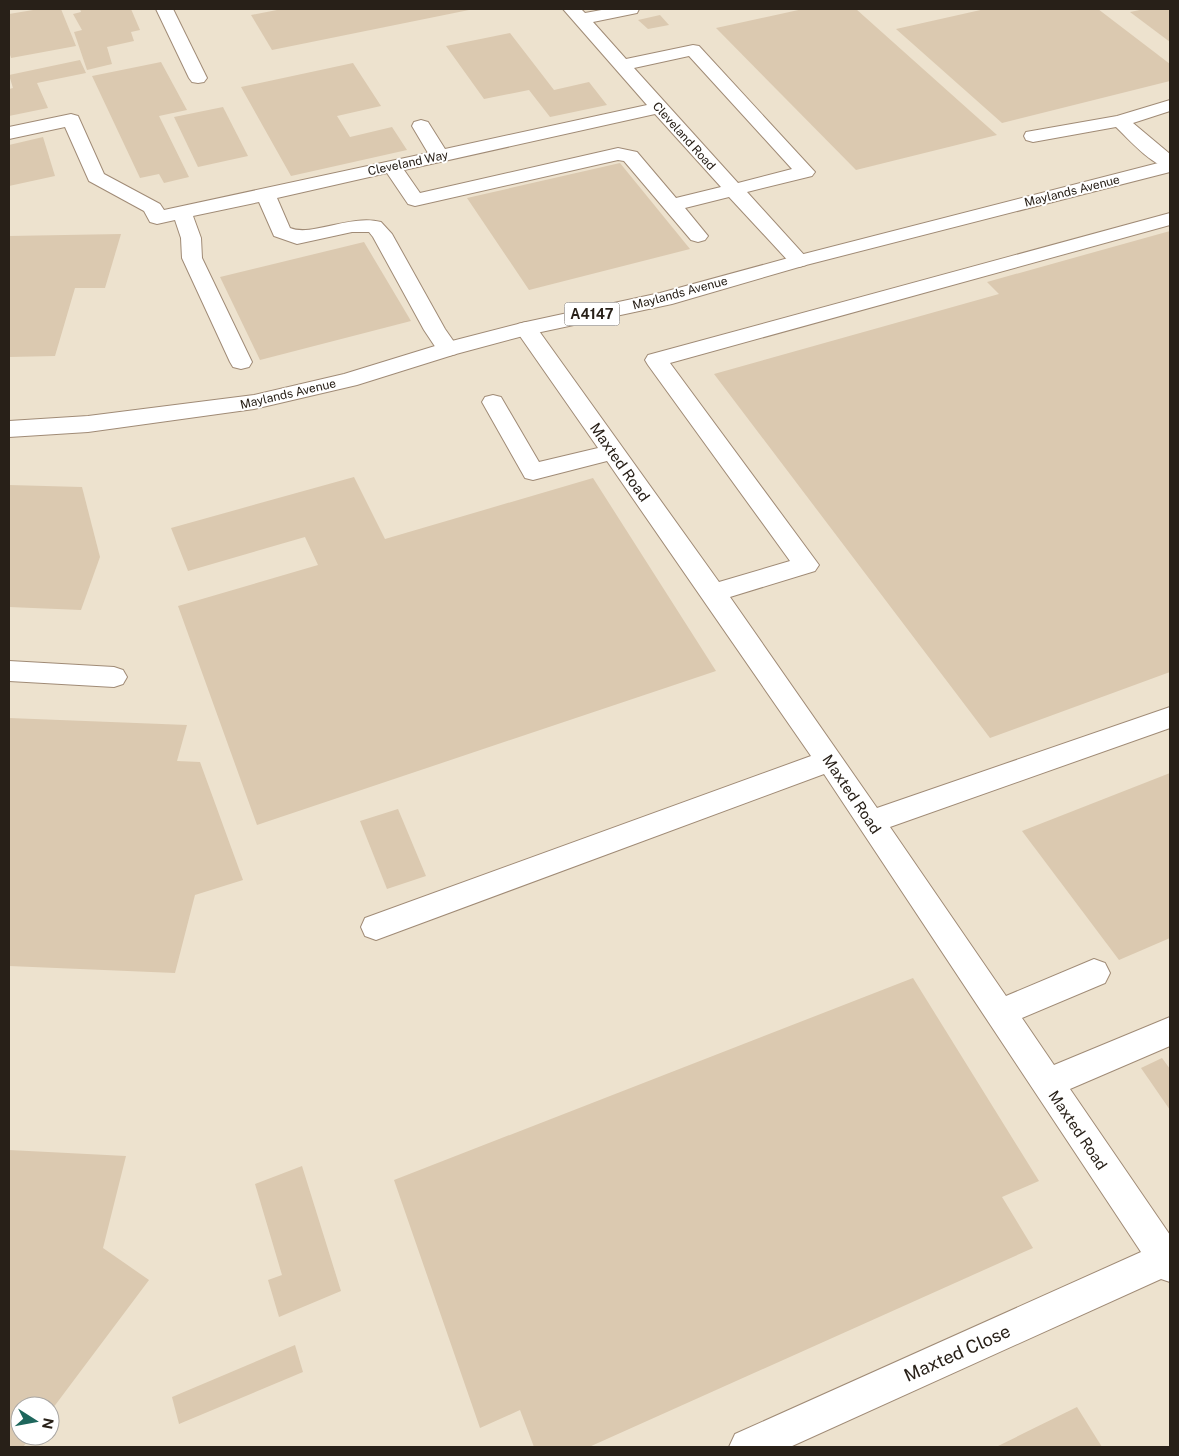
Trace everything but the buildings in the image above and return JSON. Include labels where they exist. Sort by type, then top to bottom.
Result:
[{"type":"street","points":[[164,9],[198,78]]},
{"type":"street","points":[[577,14],[631,9]]},
{"type":"street","name":"Cleveland Road","points":[[577,14],[659,108],[799,261]]},
{"type":"street","points":[[599,67],[693,50],[805,172],[672,205]]},
{"type":"street","points":[[1033,136],[1120,121],[1170,105]]},
{"type":"street","name":"Cleveland Way","points":[[9,133],[72,120],[96,177],[153,208],[157,218],[659,108]]},
{"type":"street","points":[[1120,121],[1170,164]]},
{"type":"street","points":[[420,126],[440,156]]},
{"type":"street","points":[[393,166],[415,200],[618,154],[630,156],[698,236]]},
{"type":"street","name":"Maylands Avenue","points":[[9,429],[88,424],[234,406],[349,380],[448,349],[526,329],[664,299],[799,261],[1170,164]]},
{"type":"street","points":[[266,194],[281,232],[297,238],[352,226],[374,226],[382,234],[435,330],[448,349]]},
{"type":"street","points":[[182,213],[190,238],[192,258],[241,362]]},
{"type":"street","points":[[713,593],[806,565],[656,360],[1170,219]]},
{"type":"street","name":"Maxted Road","points":[[526,329],[713,593],[871,822],[1168,1262]]},
{"type":"street","points":[[493,402],[533,472],[613,452]]},
{"type":"street","points":[[9,671],[114,677]]},
{"type":"street","points":[[871,822],[1170,717]]},
{"type":"street","points":[[376,927],[829,761]]},
{"type":"street","points":[[1000,1013],[1094,973]]},
{"type":"street","points":[[1047,1083],[1170,1031]]},
{"type":"street","name":"Maxted Close","points":[[748,1447],[1168,1262]]},
{"type":"shaded area","points":[[9,9],[1170,9],[1170,1447],[9,1447]]}]
